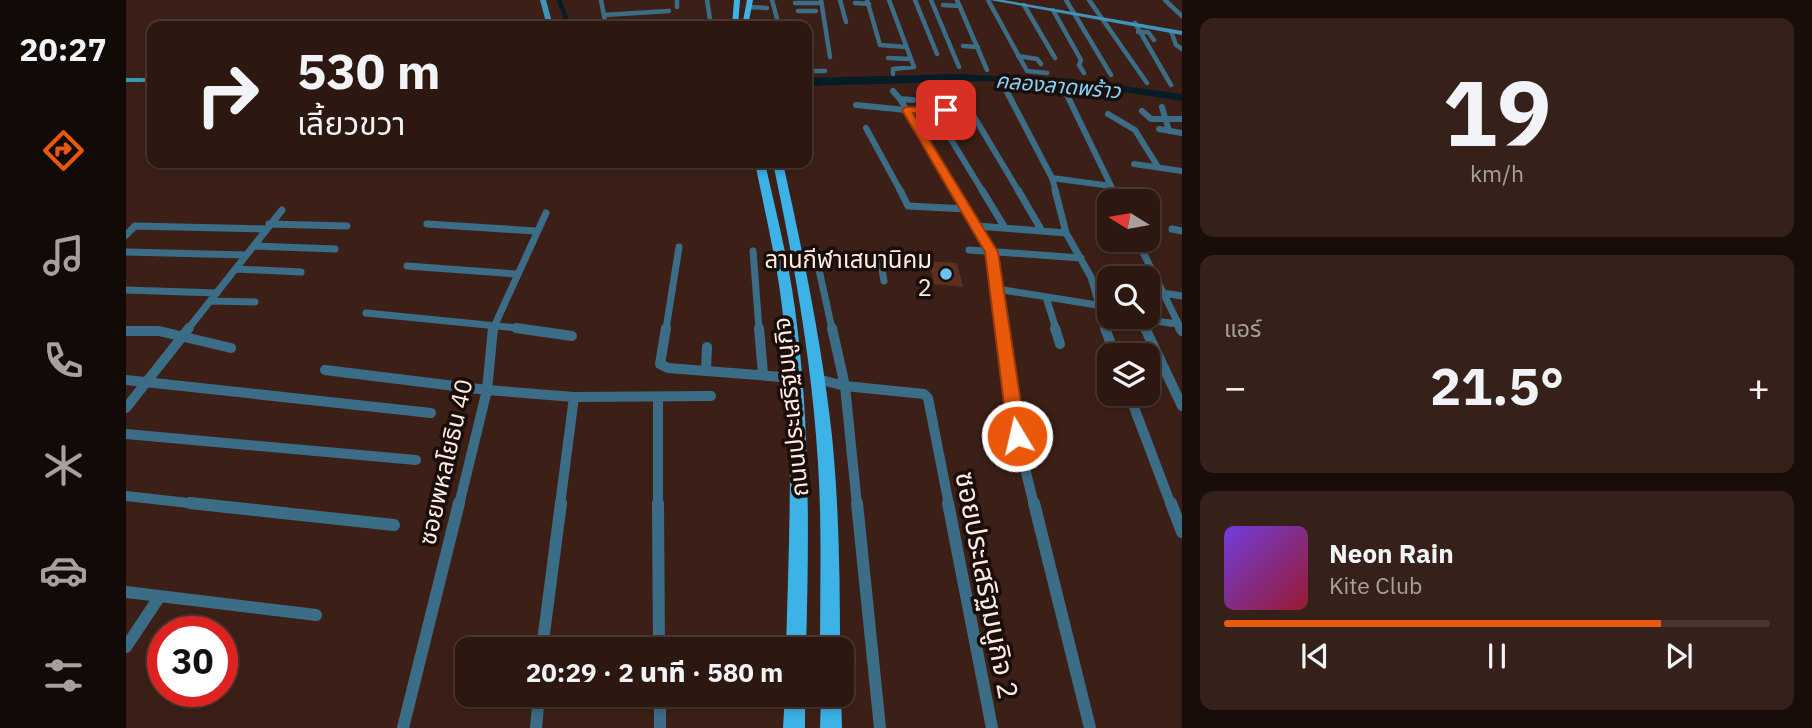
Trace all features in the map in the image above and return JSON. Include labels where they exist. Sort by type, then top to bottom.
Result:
[{"type":"main road","points":[[543,0],[549,21]]},
{"type":"main road","points":[[550,0],[555,21]]},
{"type":"main road","points":[[735,21],[737,0]]},
{"type":"main road","points":[[991,0],[1029,4],[1182,33]]},
{"type":"main road","points":[[747,21],[749,3]]},
{"type":"main road","points":[[126,82],[147,82]]},
{"type":"main road","name":"ถนนประเสริฐมนูกิจ","points":[[761,168],[784,276],[794,378],[798,450],[796,637]]},
{"type":"main road","name":"ถนนประเสริฐมนูกิจ","points":[[779,168],[808,309],[824,436],[830,637]]},
{"type":"main road","points":[[794,728],[795,707]]},
{"type":"main road","points":[[831,707],[831,728]]},
{"type":"street","points":[[601,0],[605,21]]},
{"type":"street","points":[[677,0],[677,7]]},
{"type":"street","points":[[707,0],[710,21]]},
{"type":"street","points":[[772,0],[778,21]]},
{"type":"street","points":[[840,0],[846,22]]},
{"type":"street","points":[[889,0],[914,69],[893,69],[893,74]]},
{"type":"street","points":[[915,0],[937,54]]},
{"type":"street","points":[[931,0],[959,68]]},
{"type":"street","points":[[991,0],[1018,56],[1029,72],[1047,73]]},
{"type":"street","points":[[1066,0],[1111,75]]},
{"type":"street","points":[[1089,0],[1146,83]]},
{"type":"street","points":[[1165,0],[1180,12]]},
{"type":"street","points":[[817,11],[798,13],[795,1],[820,1],[830,57]]},
{"type":"street","points":[[855,4],[868,2],[880,45],[906,47]]},
{"type":"street","points":[[749,3],[767,8]]},
{"type":"street","points":[[943,5],[958,3],[987,71]]},
{"type":"street","points":[[1029,4],[1055,58]]},
{"type":"street","points":[[1053,10],[1082,60],[1079,65],[1084,73]]},
{"type":"street","points":[[604,15],[669,11]]},
{"type":"street","points":[[860,11],[871,12]]},
{"type":"street","points":[[633,13],[636,21]]},
{"type":"street","points":[[776,16],[788,16]]},
{"type":"street","points":[[1135,23],[1171,85]]},
{"type":"street","points":[[1171,31],[1176,45],[1182,49]]},
{"type":"street","points":[[1138,32],[1148,32],[1154,40]]},
{"type":"street","points":[[963,46],[978,47]]},
{"type":"street","points":[[1018,56],[1037,59],[1041,64]]},
{"type":"street","points":[[888,58],[911,59]]},
{"type":"street","points":[[812,71],[825,71]]},
{"type":"street","points":[[955,89],[1042,232]]},
{"type":"street","points":[[997,289],[1097,304],[1091,277],[1066,233],[1052,178],[1007,92]]},
{"type":"street","points":[[1066,93],[1111,187]]},
{"type":"street","points":[[913,100],[896,95],[978,226],[991,252],[1017,436],[1090,728]]},
{"type":"street","points":[[943,100],[964,101]]},
{"type":"street","points":[[856,105],[906,110],[970,110]]},
{"type":"street","points":[[1162,107],[1169,131]]},
{"type":"street","points":[[933,110],[1005,228]]},
{"type":"street","points":[[1142,111],[1149,118],[1182,119]]},
{"type":"street","points":[[1108,114],[1135,130],[1158,167]]},
{"type":"street","points":[[866,128],[908,206],[967,209]]},
{"type":"street","points":[[1159,129],[1182,133]]},
{"type":"street","points":[[1134,164],[1182,171]]},
{"type":"street","points":[[1052,178],[1111,187]]},
{"type":"street","points":[[126,408],[282,210]]},
{"type":"street","name":"ซอยพหลโยธิน 40","points":[[403,728],[486,390],[493,324],[535,231],[546,213]]},
{"type":"street","points":[[427,223],[535,231]]},
{"type":"street","points":[[126,226],[346,226]]},
{"type":"street","points":[[126,235],[135,226]]},
{"type":"street","points":[[978,226],[1066,233]]},
{"type":"street","points":[[1172,229],[1182,231]]},
{"type":"street","points":[[254,246],[335,249]]},
{"type":"street","points":[[679,247],[660,363],[668,368],[794,378]]},
{"type":"street","points":[[969,250],[1081,258]]},
{"type":"street","points":[[753,251],[762,374]]},
{"type":"street","points":[[126,252],[246,255]]},
{"type":"street","points":[[797,255],[880,258],[884,281]]},
{"type":"street","points":[[816,256],[845,386],[880,728]]},
{"type":"street","points":[[407,266],[516,274]]},
{"type":"street","points":[[236,269],[301,272]]},
{"type":"street","points":[[1160,286],[1180,327]]},
{"type":"street","points":[[126,290],[217,292]]},
{"type":"street","points":[[1163,293],[1182,296]]},
{"type":"street","points":[[1046,297],[1060,344]]},
{"type":"street","points":[[211,300],[255,302]]},
{"type":"street","points":[[366,313],[493,324],[572,336]]},
{"type":"street","points":[[1160,323],[1180,327]]},
{"type":"street","points":[[1146,329],[1182,406]]},
{"type":"street","points":[[126,331],[159,331],[231,348]]},
{"type":"street","points":[[706,370],[707,347]]},
{"type":"street","points":[[325,370],[486,390],[574,397],[711,396]]},
{"type":"street","name":"ซอยประเสริฐมนูกิจ 2","points":[[817,379],[845,386],[923,394],[928,398],[992,728]]},
{"type":"street","points":[[126,380],[146,380],[431,413]]},
{"type":"street","points":[[544,637],[574,397]]},
{"type":"street","points":[[658,397],[659,637]]},
{"type":"street","points":[[1134,406],[1182,532]]},
{"type":"street","points":[[126,434],[415,460]]},
{"type":"street","points":[[126,496],[394,525]]},
{"type":"street","points":[[126,592],[316,615]]},
{"type":"street","points":[[126,647],[160,596]]},
{"type":"street","points":[[536,728],[538,707]]},
{"type":"street","points":[[660,707],[660,728]]},
{"type":"shaded area","name":"ลานกีฬาเสนานิคม 2","points":[[929,261],[957,263],[963,287],[934,284]]},
{"type":"water","points":[[958,74],[1072,79],[1182,94],[1182,101],[1090,87],[986,81],[812,86],[812,78]]},
{"type":"waterway","points":[[559,0],[567,21]]},
{"type":"place","name":"ลานกีฬาเสนานิคม 2","points":[[946,274]]},
{"type":"route","points":[[946,110],[906,110],[978,226],[991,252],[1017,436]]},
{"type":"water label","name":"คลองลาดพร้าว","points":[[1058,86]]}]
